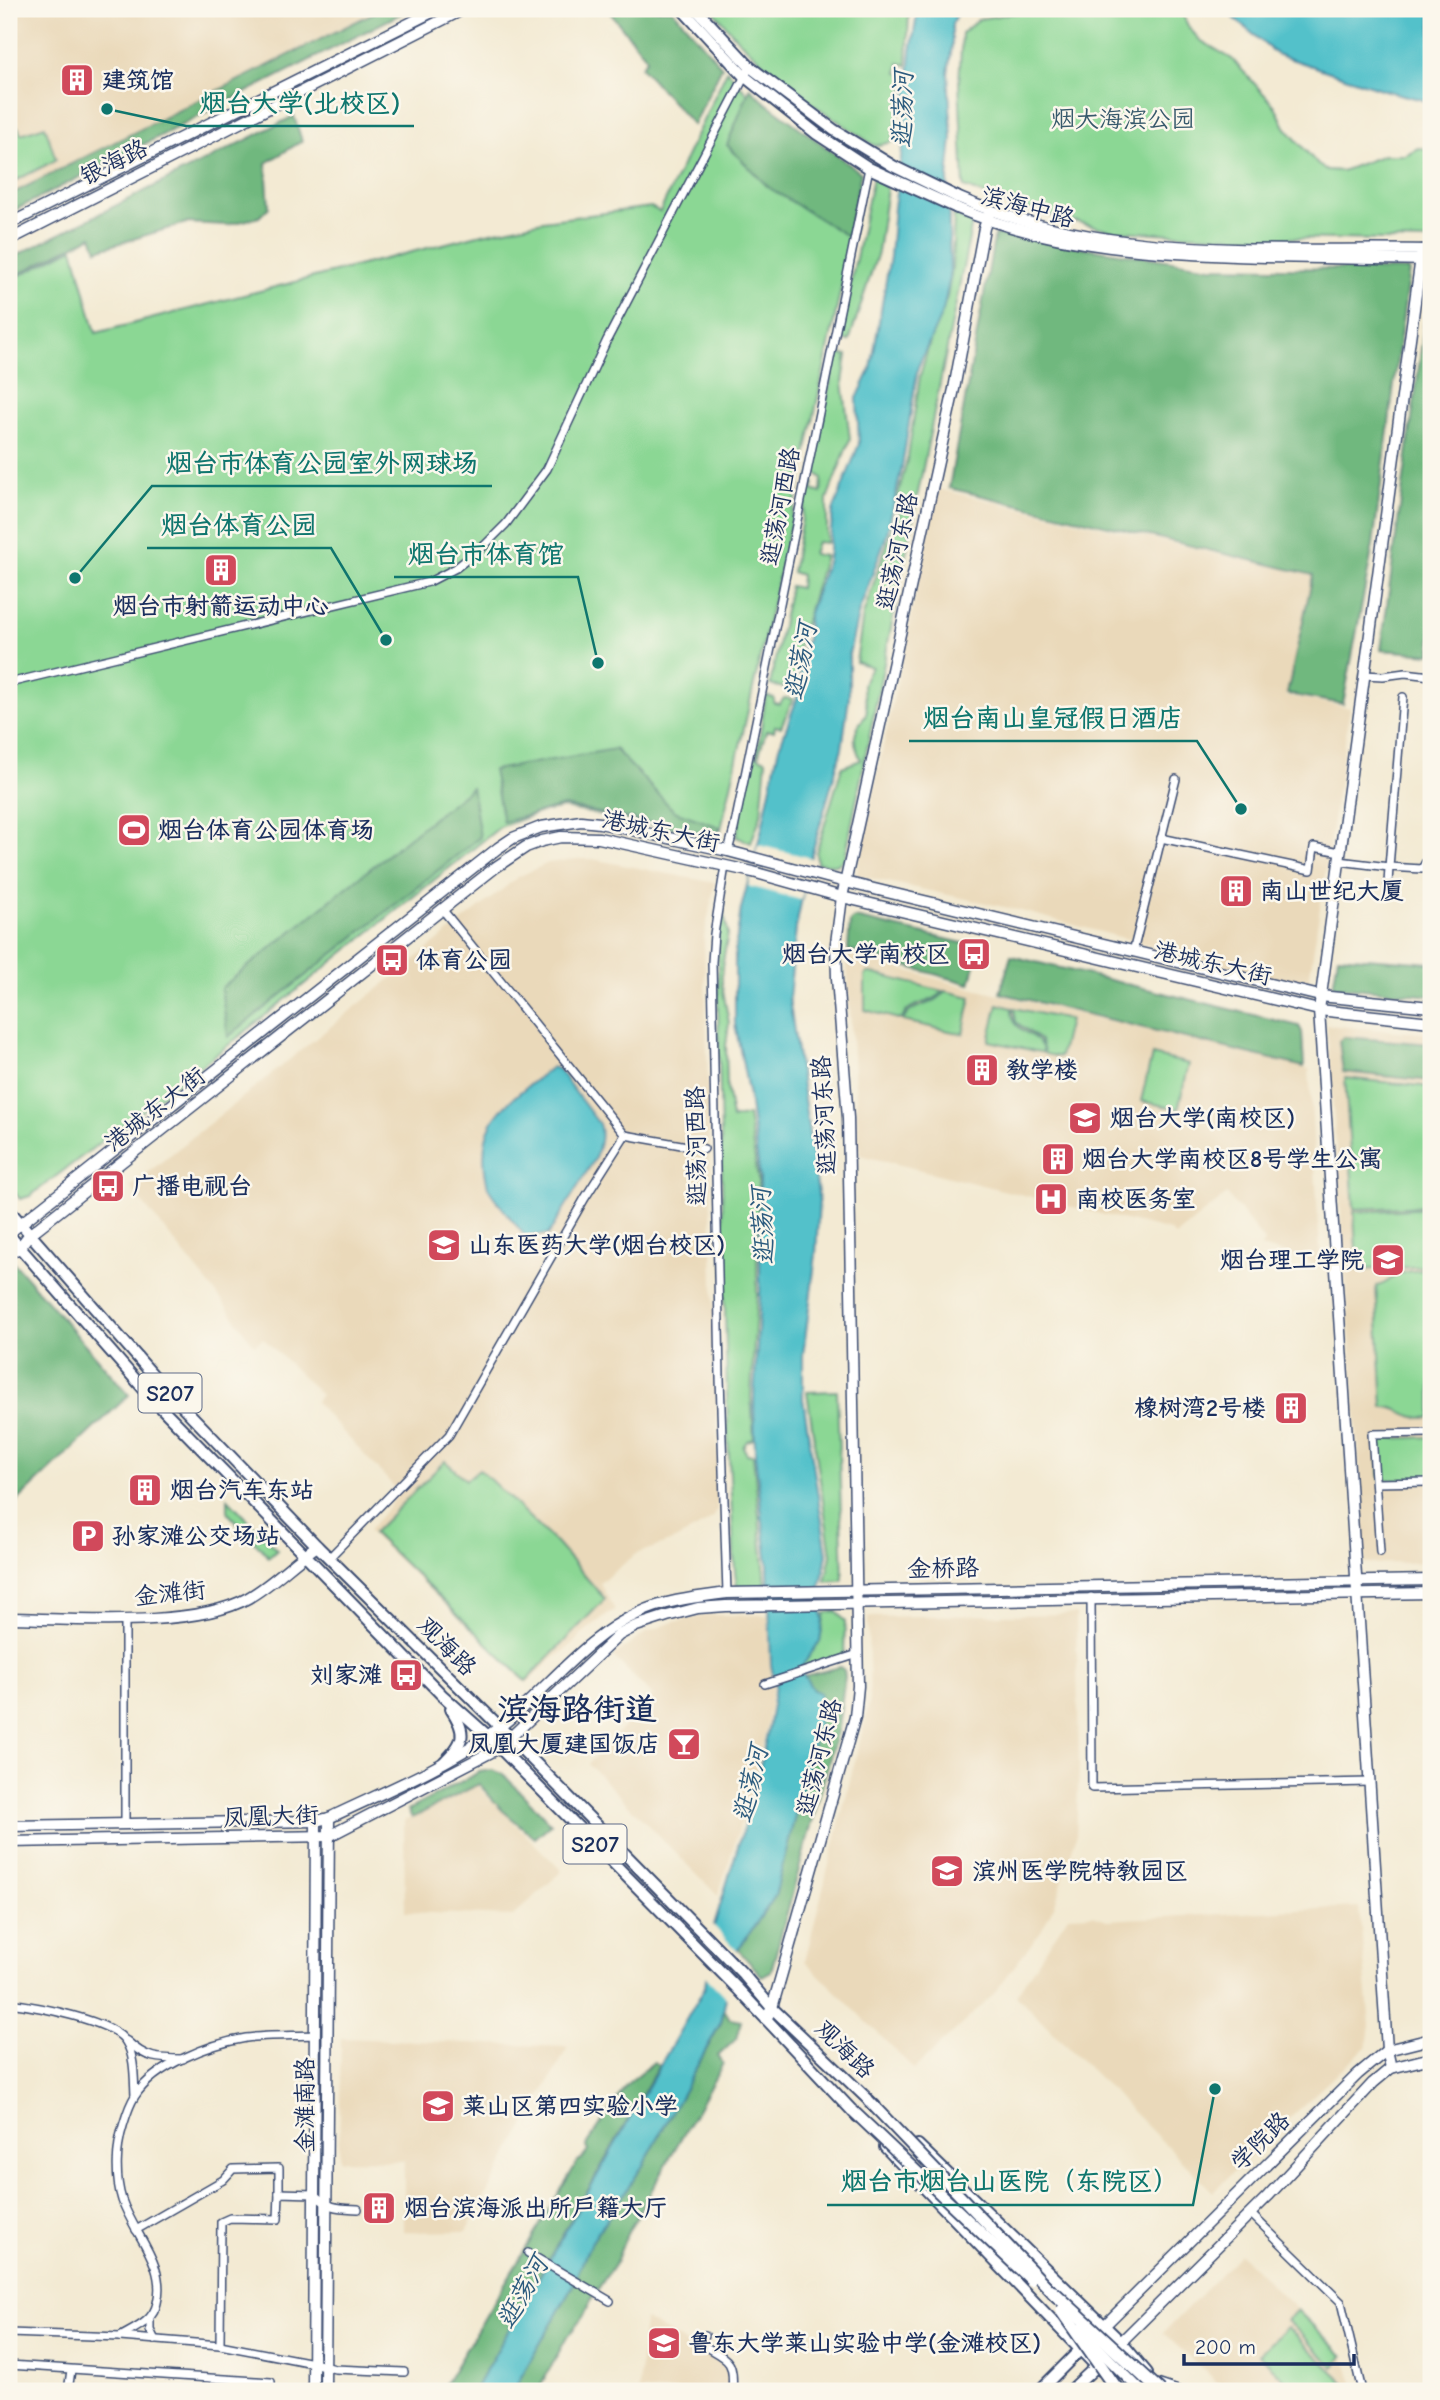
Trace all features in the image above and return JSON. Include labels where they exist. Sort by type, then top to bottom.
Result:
[{"type":"highway","points":[[1053,2292],[1158,2389]]},
{"type":"highway","points":[[1062,2311],[1118,2391]]},
{"type":"main road","name":"滨海中路","points":[[682,9],[817,134],[892,180],[957,202]]},
{"type":"main road","name":"滨海中路","points":[[696,9],[747,71],[834,130],[957,202]]},
{"type":"main road","name":"观海路","points":[[9,1210],[160,1383],[317,1546],[708,1938],[772,2008],[1121,2342]]},
{"type":"main road","name":"观海路","points":[[9,1234],[14,1251],[148,1394],[442,1695],[488,1736],[737,1988],[912,2178],[1096,2367]]},
{"type":"main road","points":[[442,1695],[461,1724],[463,1733],[460,1744],[444,1762]]},
{"type":"main road","name":"观海路","points":[[868,2100],[1053,2292]]},
{"type":"main road","name":"观海路","points":[[853,2111],[1062,2311],[1140,2391]]},
{"type":"main road","points":[[1039,2391],[1104,2326]]},
{"type":"main road","points":[[1070,2391],[1121,2342]]},
{"type":"main road","name":"S207","points":[[1121,2342],[1158,2389]]},
{"type":"main road","name":"S207","points":[[1096,2367],[1127,2391]]},
{"type":"street","name":"银海路","points":[[9,224],[438,9]]},
{"type":"street","name":"银海路","points":[[9,240],[464,9]]},
{"type":"street","points":[[9,683],[429,582],[456,568],[485,545],[506,524],[547,470],[607,340],[747,71]]},
{"type":"street","name":"逛荡河西路","points":[[728,851],[869,168]]},
{"type":"street","name":"滨海中路","points":[[957,202],[1045,236],[1179,255],[1426,255]]},
{"type":"street","name":"逛荡河东路","points":[[766,2020],[772,2008],[855,1717],[859,1654],[848,1118],[836,943],[842,897],[954,389],[989,216]]},
{"type":"street","points":[[1391,2068],[1387,2050],[1319,1010],[1364,675],[1426,255]]},
{"type":"street","points":[[1364,675],[1405,673],[1431,676]]},
{"type":"street","points":[[1388,884],[1403,697]]},
{"type":"street","points":[[1133,953],[1176,779]]},
{"type":"street","name":"港城东大街","points":[[9,1234],[19,1223],[513,838],[541,827],[582,821],[600,823],[728,851],[845,883],[1320,996],[1431,1007]]},
{"type":"street","name":"港城东大街","points":[[14,1251],[29,1235],[512,855],[542,841],[561,836],[599,838],[753,872],[842,897],[1319,1010],[1431,1022]]},
{"type":"street","points":[[1161,838],[1311,870],[1314,847],[1389,867],[1422,869],[1431,852]]},
{"type":"street","name":"逛荡河西路","points":[[725,866],[712,962],[727,1594]]},
{"type":"street","points":[[442,909],[625,1135],[704,1149]]},
{"type":"street","points":[[998,934],[1002,920]]},
{"type":"street","points":[[329,1558],[449,1435],[585,1198],[625,1135]]},
{"type":"street","points":[[1380,1552],[1372,1434],[1431,1433]]},
{"type":"street","points":[[1376,1483],[1431,1482]]},
{"type":"street","name":"金滩街","points":[[9,1618],[176,1617],[226,1608],[248,1598],[317,1546]]},
{"type":"street","name":"金桥路","points":[[510,1738],[619,1635],[636,1626],[698,1608],[820,1592],[1431,1580]]},
{"type":"street","name":"金桥路","points":[[500,1727],[614,1626],[639,1612],[696,1597],[727,1594],[821,1604],[1091,1597],[1431,1593]]},
{"type":"street","points":[[1091,1597],[1092,1788],[1370,1782]]},
{"type":"street","points":[[125,1619],[125,1824]]},
{"type":"street","points":[[765,1684],[859,1654]]},
{"type":"street","name":"凤凰大街","points":[[9,1827],[316,1821],[329,1818],[444,1762],[500,1727]]},
{"type":"street","name":"凤凰大街","points":[[9,1842],[329,1836],[499,1748],[510,1738]]},
{"type":"street","name":"金滩南路","points":[[325,2391],[329,1818]]},
{"type":"street","name":"金滩南路","points":[[313,2391],[316,1821]]},
{"type":"street","points":[[271,1822],[257,1824],[253,1833],[273,1838]]},
{"type":"street","points":[[316,1916],[328,1916]]},
{"type":"street","points":[[9,2003],[44,2007],[107,2027],[139,2053],[159,2059],[184,2059]]},
{"type":"street","points":[[135,2095],[158,2074],[215,2046],[247,2038],[315,2035]]},
{"type":"street","name":"学院路","points":[[1104,2326],[1358,2074],[1387,2050],[1431,2039]]},
{"type":"street","points":[[126,2040],[132,2062],[135,2095],[121,2134],[119,2172],[122,2200],[158,2272],[158,2302],[150,2320],[150,2330],[155,2340]]},
{"type":"street","name":"学院路","points":[[1121,2342],[1250,2213],[1373,2083],[1391,2068],[1431,2058]]},
{"type":"street","points":[[136,2230],[223,2180],[233,2169],[278,2168],[278,2219],[230,2218],[224,2219],[220,2225],[220,2345]]},
{"type":"street","points":[[279,2193],[314,2194],[326,2205],[358,2209]]},
{"type":"street","points":[[1250,2213],[1341,2302],[1362,2391]]},
{"type":"street","points":[[528,2253],[610,2301]]},
{"type":"street","points":[[120,2337],[150,2320]]},
{"type":"street","points":[[9,2333],[120,2337],[220,2345],[313,2363],[335,2370],[404,2372]]},
{"type":"street","points":[[705,2335],[701,2344],[730,2362],[734,2373],[732,2391]]},
{"type":"street","points":[[9,2365],[271,2382],[271,2391]]},
{"type":"street","points":[[68,2391],[71,2370]]},
{"type":"street","points":[[119,2374],[118,2389],[145,2391]]},
{"type":"street","points":[[1158,2389],[1181,2391]]},
{"type":"shaded area","points":[[9,9],[400,9],[9,209]]},
{"type":"shaded area","points":[[938,489],[1312,576],[1286,696],[1350,708],[1308,987],[1018,910],[856,875]]},
{"type":"shaded area","name":"山东医药大学(烟台校区)","points":[[592,859],[715,883],[704,937],[717,1509],[713,1518],[698,1528],[675,1540],[636,1554],[600,1583],[615,1610],[591,1626],[527,1683],[368,1531],[400,1493],[315,1402],[321,1395],[263,1338],[254,1345],[224,1303],[130,1187],[518,877],[548,863]]},
{"type":"shaded area","name":"烟台大学(南校区)","points":[[846,954],[974,989],[1309,1069],[1321,1268],[1300,1257],[1260,1247],[1265,1242],[1227,1194],[1175,1236],[1170,1231],[860,1155]]},
{"type":"shaded area","name":"烟台理工学院","points":[[1327,1025],[1431,1034],[1431,1562],[1364,1564],[1361,1486]]},
{"type":"shaded area","name":"滨州医学院特教园区","points":[[1076,1614],[1079,1764],[1076,1837],[1055,1904],[1041,1931],[992,1996],[914,2069],[805,1961],[870,1700],[868,1617]]},
{"type":"shaded area","name":"凤凰大厦建国饭店","points":[[709,1615],[768,1615],[772,1689],[767,1724],[750,1795],[718,1896],[588,1764],[653,1696],[613,1656],[647,1632],[673,1622]]},
{"type":"shaded area","points":[[477,1786],[562,1871],[513,1916],[405,1912],[404,1821]]},
{"type":"shaded area","points":[[1359,1907],[1370,2025],[1367,2046],[1213,2192],[1016,1995],[1068,1916],[1093,1915],[1107,1920]]},
{"type":"shaded area","name":"莱山区第四实验小学","points":[[341,2038],[568,2047],[466,2231],[404,2232],[404,2161],[339,2160]]},
{"type":"shaded area","points":[[1240,2254],[1344,2356],[1356,2391],[1227,2391],[1163,2333]]},
{"type":"shaded area","name":"鲁东大学莱山实验中学(金滩校区)","points":[[644,2319],[729,2368],[727,2391],[639,2391]]},
{"type":"green space","points":[[381,9],[410,9],[9,213],[9,195]]},
{"type":"green space","points":[[607,9],[672,9],[722,67],[693,125],[641,67],[647,58]]},
{"type":"green space","points":[[712,9],[909,9],[907,65],[899,63],[898,73],[907,75],[892,142],[875,146],[802,97],[738,40]]},
{"type":"green space","name":"烟大海滨公园","points":[[1038,9],[1180,9],[1189,28],[1200,40],[1232,59],[1275,106],[1285,127],[1318,165],[1327,170],[1342,171],[1384,155],[1405,155],[1418,148],[1431,149],[1431,241],[1235,237],[1114,231],[1013,206],[964,187],[959,82],[962,33],[979,19]]},
{"type":"green space","points":[[727,70],[768,117],[835,167],[863,184],[802,473],[719,838],[564,808],[538,813],[500,827],[231,1043],[30,1196],[20,1199],[9,1186],[9,281],[73,248],[96,333],[482,234],[543,221],[651,207],[660,212]]},
{"type":"green space","points":[[750,88],[766,103],[861,173],[847,236],[768,187],[727,145]]},
{"type":"green space","points":[[294,116],[302,141],[266,163],[269,207],[259,217],[227,225],[186,223],[97,250],[92,236],[9,279],[9,259]]},
{"type":"green space","points":[[45,126],[56,160],[9,184],[9,131],[18,127],[21,134]]},
{"type":"green space","points":[[873,177],[887,188],[878,252],[849,341],[839,339]]},
{"type":"green space","points":[[954,215],[972,223],[845,858],[837,865],[817,863],[816,853],[842,767],[861,760],[855,737],[866,714],[863,688],[866,675],[872,667],[856,662],[863,615],[894,523],[900,515],[896,503],[908,456],[920,376],[934,327],[947,297],[952,269]]},
{"type":"green space","points":[[995,234],[1211,267],[1409,270],[1373,545],[1343,704],[1287,694],[1313,575],[949,488]]},
{"type":"green space","points":[[1431,276],[1431,654],[1381,650]]},
{"type":"green space","points":[[836,354],[847,355],[843,382],[850,439],[827,499],[827,543],[817,542],[813,554],[825,556],[798,648],[795,690],[770,685],[790,586],[800,588],[801,575],[792,572],[810,476],[814,483],[812,490],[821,493],[822,478],[813,470]]},
{"type":"green space","points":[[766,696],[774,698],[774,703],[780,704],[784,698],[793,699],[781,727],[775,726],[774,731],[766,731],[758,757],[766,760],[761,815],[751,843],[736,837],[753,759],[758,748]]},
{"type":"green space","points":[[615,749],[674,811],[720,827],[717,836],[564,806],[503,822],[493,770]]},
{"type":"green space","points":[[472,787],[480,837],[228,1037],[221,988]]},
{"type":"green space","points":[[721,902],[728,933],[722,967],[722,985],[729,1023],[726,1045],[727,1087],[732,1119],[748,1115],[758,1179],[757,1295],[751,1396],[754,1439],[747,1441],[743,1447],[747,1454],[753,1455],[766,1586],[737,1586],[735,1573],[728,1438],[718,1009]]},
{"type":"green space","points":[[855,918],[980,947],[970,984],[848,950],[850,921]]},
{"type":"green space","points":[[1011,956],[1299,1026],[1302,1032],[1304,1067],[1000,993]]},
{"type":"green space","points":[[1338,956],[1431,963],[1431,996],[1333,986]]},
{"type":"green space","points":[[868,973],[943,991],[933,999],[909,1009],[902,1020],[865,1010],[865,976]]},
{"type":"green space","points":[[945,991],[971,997],[963,1034],[903,1021],[911,1010],[935,1000]]},
{"type":"green space","points":[[998,1004],[1012,1008],[1016,1023],[1041,1045],[1044,1053],[989,1041]]},
{"type":"green space","points":[[1014,1008],[1069,1020],[1060,1057],[1045,1054],[1040,1040],[1016,1022]]},
{"type":"green space","points":[[1344,1037],[1431,1044],[1431,1081],[1343,1072],[1339,1041]]},
{"type":"green space","points":[[1152,1055],[1189,1064],[1178,1109],[1141,1101]]},
{"type":"green space","points":[[1345,1078],[1431,1087],[1431,1206],[1354,1209]]},
{"type":"green space","points":[[1431,1208],[1431,1266],[1357,1270],[1354,1212]]},
{"type":"green space","points":[[14,1263],[129,1395],[9,1509],[9,1267]]},
{"type":"green space","points":[[1421,1270],[1431,1273],[1431,1417],[1423,1418],[1383,1407],[1376,1286],[1400,1274]]},
{"type":"green space","points":[[837,1391],[843,1579],[825,1582],[831,1555],[807,1392]]},
{"type":"green space","points":[[1431,1437],[1431,1480],[1380,1480],[1377,1439]]},
{"type":"green space","points":[[445,1461],[466,1480],[479,1469],[556,1543],[605,1599],[526,1681],[373,1533]]},
{"type":"green space","points":[[228,1499],[277,1550],[269,1557],[228,1513]]},
{"type":"green space","points":[[836,1611],[845,1621],[844,1655],[800,1669],[820,1641],[825,1613]]},
{"type":"green space","points":[[840,1667],[845,1676],[838,1728],[771,1971],[762,1976],[738,1950],[775,1896],[818,1723],[817,1704],[804,1676]]},
{"type":"green space","points":[[492,1770],[503,1774],[551,1824],[535,1838],[502,1810],[479,1784],[412,1818],[408,1810],[479,1772]]},
{"type":"green space","points":[[724,2009],[730,2019],[741,2021],[736,2039],[718,2056],[723,2063],[627,2234],[616,2262],[583,2317],[567,2337],[538,2391],[513,2391],[571,2289],[589,2246],[642,2167],[721,2023]]},
{"type":"green space","points":[[654,2062],[659,2065],[474,2391],[441,2391],[578,2161],[588,2151],[587,2145],[627,2084]]},
{"type":"green space","points":[[1297,2310],[1344,2356],[1334,2367],[1287,2320]]},
{"type":"green space","points":[[1287,2327],[1352,2391],[1296,2391],[1259,2354]]},
{"type":"water","name":"逛荡河","points":[[918,9],[960,9],[952,24],[948,73],[952,139],[948,178],[950,277],[943,311],[918,367],[902,467],[887,534],[859,611],[849,654],[849,697],[842,748],[808,867],[796,928],[789,998],[819,1200],[816,1254],[803,1355],[803,1399],[827,1554],[820,1590],[823,1620],[820,1641],[800,1669],[813,1690],[820,1693],[818,1723],[775,1896],[735,1954],[721,2022],[642,2167],[589,2246],[571,2289],[513,2391],[474,2391],[705,1987],[712,1932],[755,1790],[769,1724],[775,1685],[771,1665],[768,1566],[755,1455],[754,1396],[760,1295],[760,1179],[749,1096],[735,1024],[735,950],[741,909],[778,751],[801,687],[799,657],[807,639],[808,616],[828,559],[833,511],[859,444],[857,398],[871,369],[890,257],[911,51]]},
{"type":"water","points":[[1224,9],[1431,9],[1431,102],[1387,91],[1276,54]]},
{"type":"water","points":[[552,1067],[558,1069],[599,1124],[600,1142],[594,1160],[548,1235],[524,1235],[488,1187],[484,1164],[485,1145],[496,1116],[520,1092]]},
{"type":"pier","points":[[758,845],[812,858],[801,900],[748,886]]},
{"type":"pier","points":[[712,1924],[740,1954],[729,2001],[703,1974]]},
{"type":"place","name":"建筑馆","points":[[77,80]]},
{"type":"place","name":"烟台大学(北校区)","points":[[107,109]]},
{"type":"place","name":"烟台市射箭运动中心","points":[[221,570]]},
{"type":"place","name":"烟台市体育公园室外网球场","points":[[75,578]]},
{"type":"place","name":"烟台体育公园","points":[[386,640]]},
{"type":"place","name":"烟台市体育馆","points":[[598,663]]},
{"type":"place","name":"烟台南山皇冠假日酒店","points":[[1241,809]]},
{"type":"place","name":"烟台体育公园体育场","points":[[134,830]]},
{"type":"place","name":"南山世纪大厦","points":[[1236,891]]},
{"type":"place","name":"烟台大学南校区","points":[[974,954]]},
{"type":"place","name":"体育公园","points":[[392,960]]},
{"type":"place","name":"教学楼","points":[[982,1070]]},
{"type":"place","name":"烟台大学(南校区)","points":[[1085,1118]]},
{"type":"place","name":"烟台大学南校区8号学生公寓","points":[[1058,1159]]},
{"type":"place","name":"广播电视台","points":[[108,1186]]},
{"type":"place","name":"南校医务室","points":[[1051,1199]]},
{"type":"place","name":"山东医药大学(烟台校区)","points":[[444,1245]]},
{"type":"place","name":"烟台理工学院","points":[[1388,1260]]},
{"type":"place","name":"橡树湾2号楼","points":[[1291,1408]]},
{"type":"place","name":"烟台汽车东站","points":[[145,1490]]},
{"type":"place","name":"孙家滩公交场站","points":[[88,1536]]},
{"type":"place","name":"刘家滩","points":[[406,1675]]},
{"type":"place","name":"凤凰大厦建国饭店","points":[[684,1744]]},
{"type":"place","name":"滨州医学院特教园区","points":[[947,1871]]},
{"type":"place","name":"烟台市烟台山医院（东院区）","points":[[1215,2089]]},
{"type":"place","name":"莱山区第四实验小学","points":[[438,2106]]},
{"type":"place","name":"烟台滨海派出所户籍大厅","points":[[379,2208]]},
{"type":"place","name":"鲁东大学莱山实验中学(金滩校区)","points":[[664,2343]]},
{"type":"district","name":"滨海路街道","points":[[577,1709]]}]
